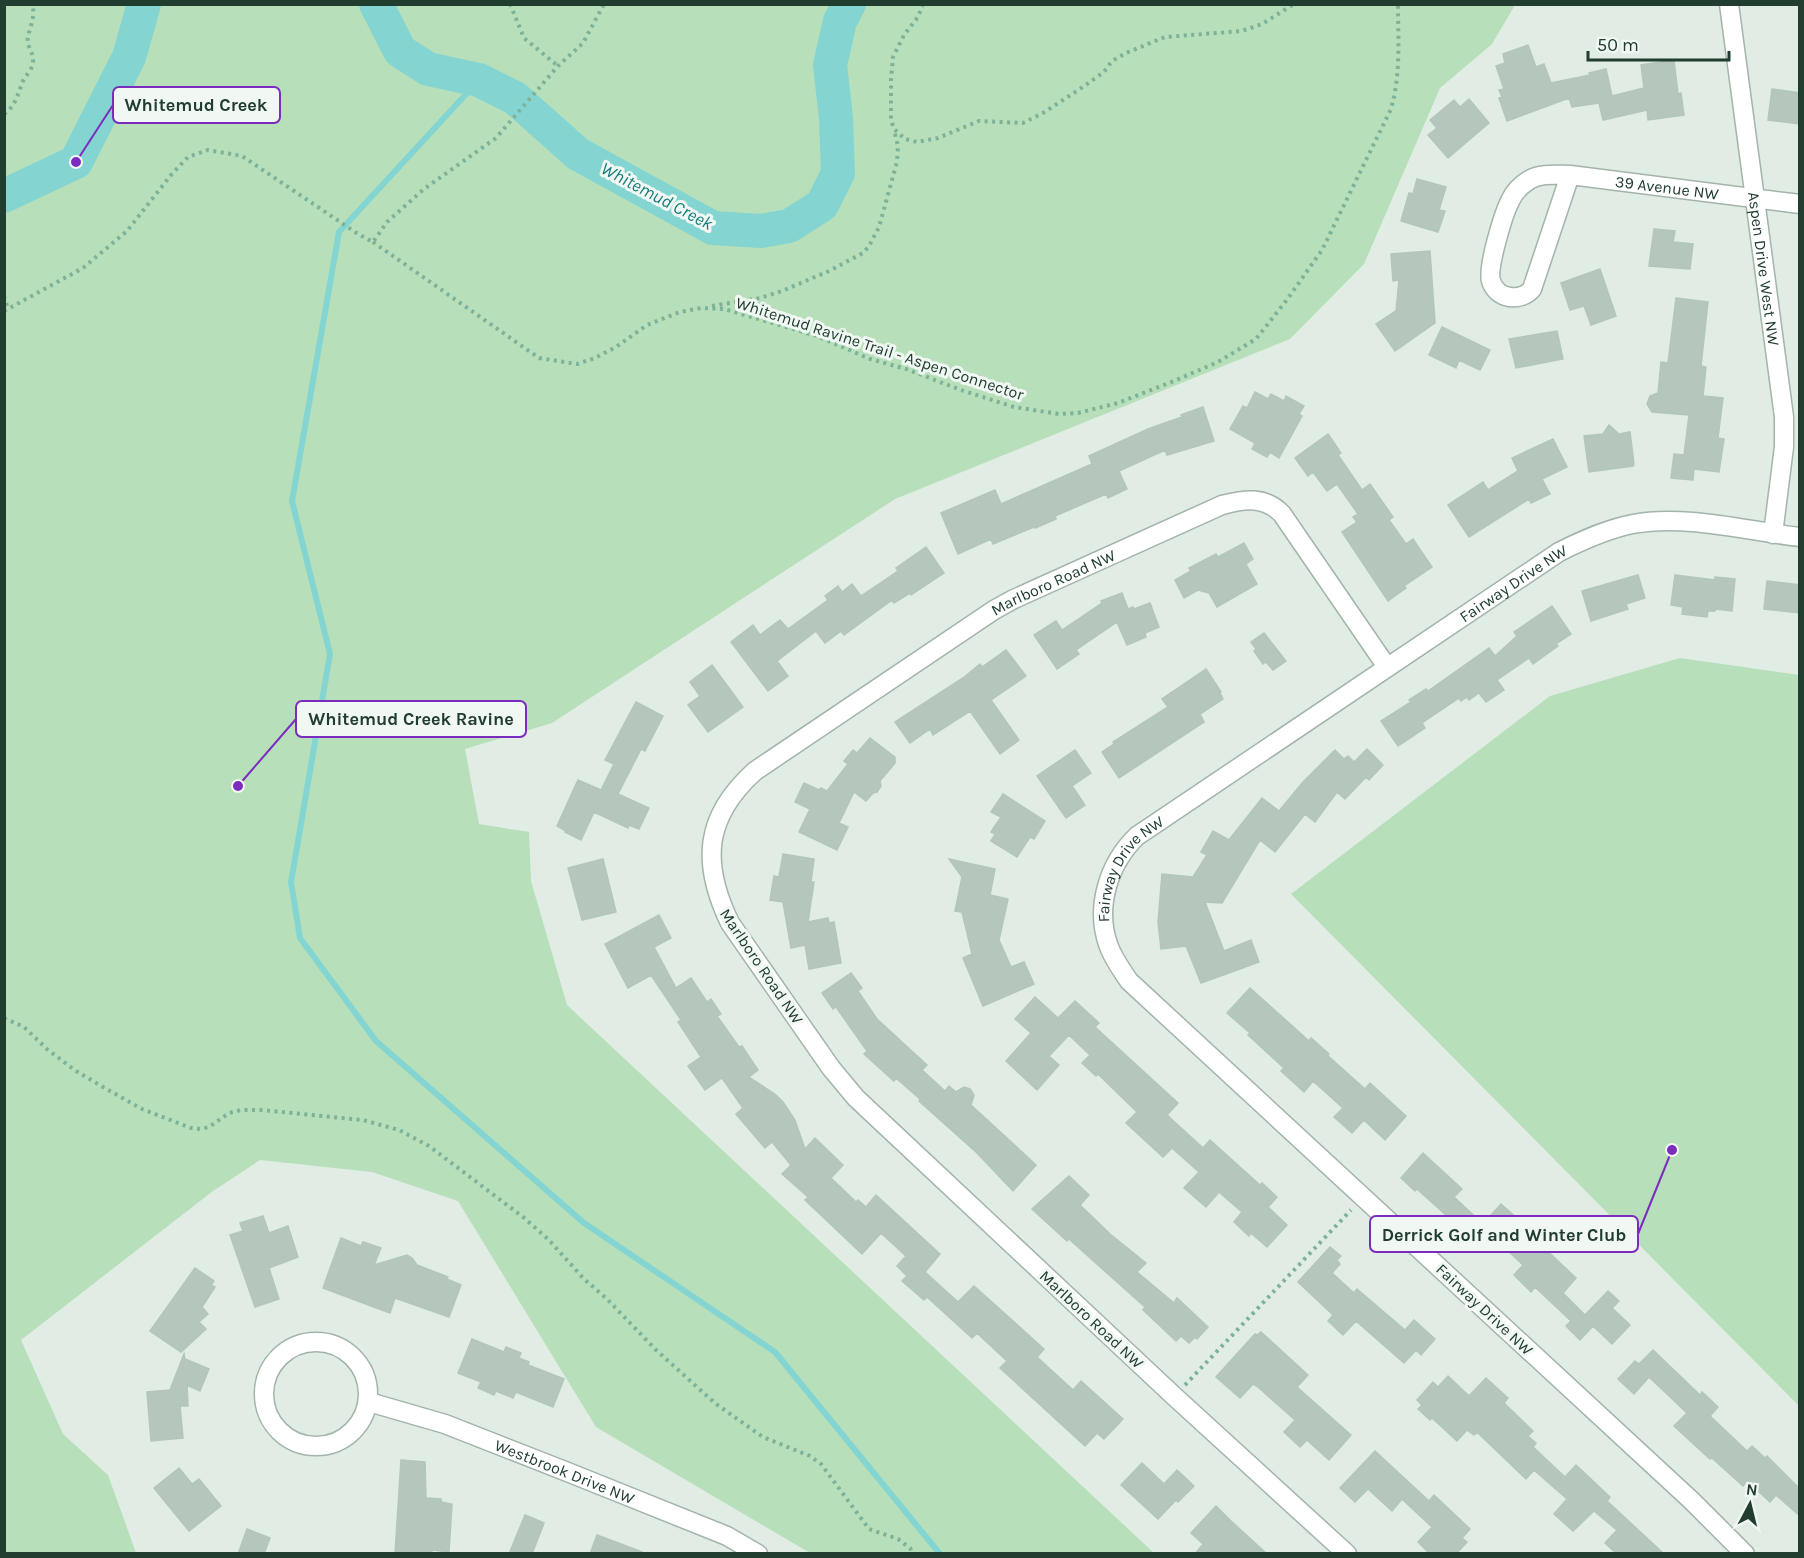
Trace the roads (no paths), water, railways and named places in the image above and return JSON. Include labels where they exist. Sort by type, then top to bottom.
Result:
[{"type":"street","name":"Aspen Drive West NW","points":[[1729,4],[1784,417],[1784,447],[1773,534]]},
{"type":"street","name":"39 Avenue NW","points":[[1570,175],[1532,289],[1523,297],[1516,298],[1499,293],[1490,280],[1489,270],[1511,200],[1521,186],[1535,177],[1570,175],[1800,204]]},
{"type":"street","name":"Marlboro Road NW","points":[[1347,1554],[856,1098],[831,1068],[730,923],[720,904],[712,868],[711,851],[722,810],[733,793],[755,771],[994,610],[1222,505],[1245,500],[1266,502],[1282,514],[1387,667]]},
{"type":"street","name":"Fairway Drive NW","points":[[1745,1554],[1666,1477],[1129,981],[1108,945],[1104,928],[1105,897],[1114,866],[1128,845],[1147,829],[1559,552],[1597,534],[1635,524],[1671,522],[1800,537]]},
{"type":"street","points":[[319,1341],[336,1345],[351,1354],[363,1368],[368,1384],[369,1402],[363,1419],[353,1432],[339,1442],[322,1446],[305,1446],[289,1439],[276,1428],[267,1413],[263,1397],[265,1380],[273,1364],[285,1351],[301,1343],[319,1341]]},
{"type":"street","name":"Westbrook Drive NW","points":[[369,1402],[444,1424],[570,1473],[727,1536],[758,1554]]},
{"type":"waterway","name":"Whitemud Creek","points":[[4,196],[76,162],[129,57],[144,4]]},
{"type":"waterway","name":"Whitemud Creek","points":[[376,4],[400,51],[428,69],[479,80],[515,98],[578,154],[713,228],[761,231],[789,226],[822,205],[838,173],[836,118],[830,65],[840,21],[849,4]]},
{"type":"waterway","points":[[479,80],[339,232],[292,501],[330,654],[291,882],[300,938],[376,1041],[584,1223],[775,1352],[940,1554]]},
{"type":"place","name":"Whitemud Creek","points":[[76,162]]},
{"type":"place","name":"Whitemud Creek Ravine","points":[[238,786]]},
{"type":"place","name":"Derrick Golf and Winter Club","points":[[1672,1150]]}]
